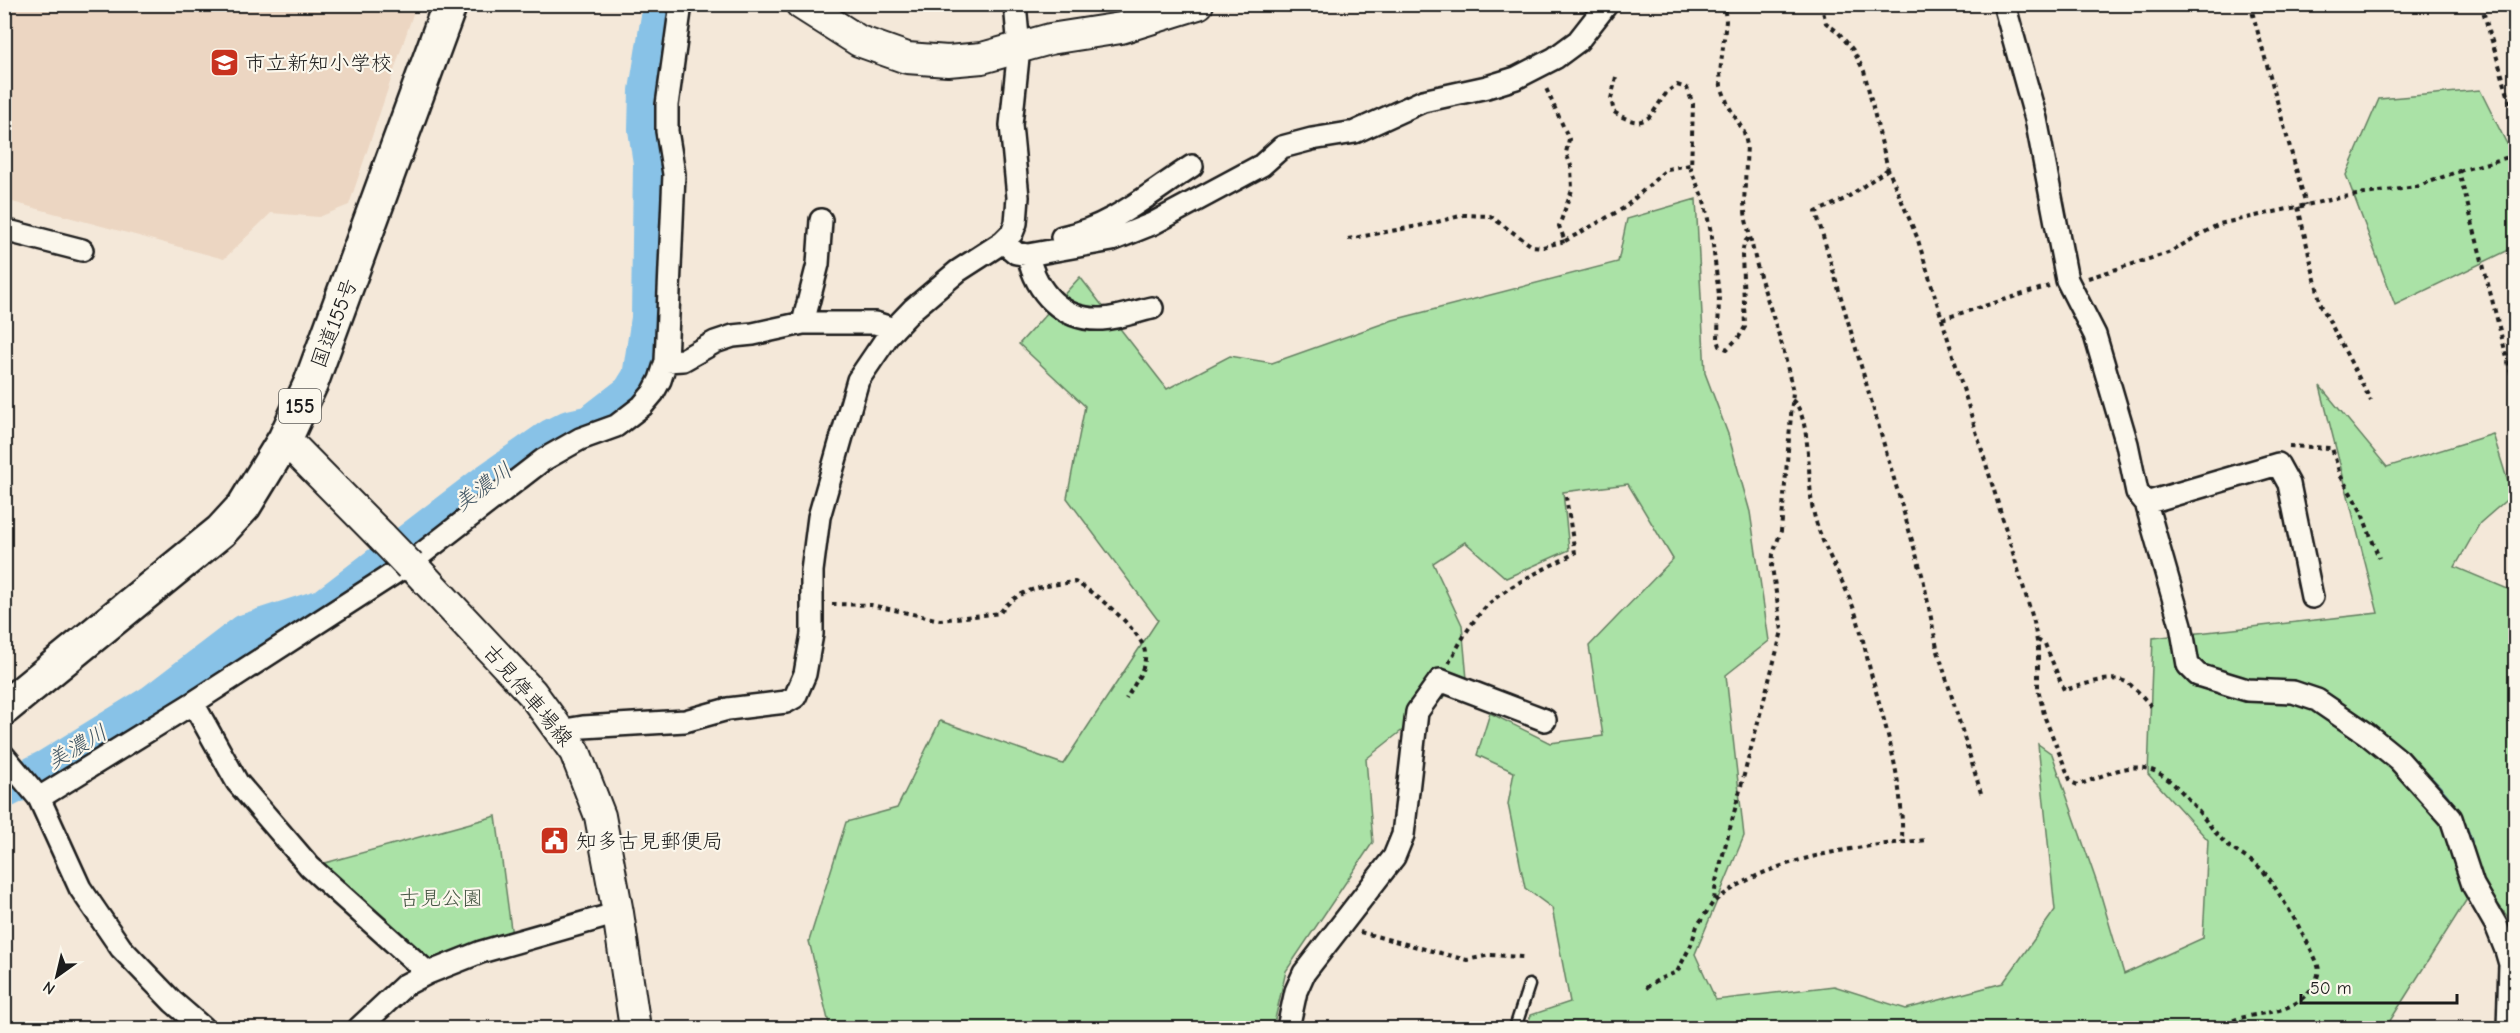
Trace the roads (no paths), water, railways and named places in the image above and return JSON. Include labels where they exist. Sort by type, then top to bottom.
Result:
[{"type":"highway","name":"国道155号","points":[[4,708],[221,531],[244,506],[285,439],[311,383],[450,4]]},
{"type":"main road","points":[[801,4],[859,41],[907,58],[948,61],[982,58],[1050,39],[1120,28],[1198,4]]},
{"type":"main road","name":"古見停車場線","points":[[285,439],[410,564],[532,693],[579,761],[600,816],[618,913],[635,1029]]},
{"type":"street","points":[[39,797],[193,703],[410,564],[543,460],[580,439],[616,426],[642,406],[660,380],[666,361],[674,174],[667,131],[667,105],[681,4]]},
{"type":"street","points":[[563,735],[571,729],[583,727],[685,721],[728,709],[786,702],[795,697],[805,674],[812,634],[812,571],[819,517],[858,380],[894,329],[913,309],[958,271],[1008,237],[1016,224],[1018,197],[1011,125],[1019,48],[1015,4]]},
{"type":"street","points":[[1008,237],[1016,253],[1028,255],[1112,240],[1152,224],[1222,187],[1262,165],[1282,147],[1362,130],[1423,100],[1487,87],[1516,78],[1555,58],[1578,41],[1607,4]]},
{"type":"street","points":[[2004,4],[2036,119],[2068,282],[2095,335],[2127,444],[2137,492],[2146,503],[2181,625],[2188,665],[2198,675],[2212,681],[2247,690],[2293,692],[2317,700],[2367,734],[2398,760],[2451,818],[2473,885],[2496,925],[2510,964],[2508,1029]]},
{"type":"street","points":[[1008,237],[1021,241],[1047,240],[1077,234],[1128,209],[1192,166]]},
{"type":"street","points":[[804,323],[818,264],[821,220]]},
{"type":"street","points":[[4,230],[82,250]]},
{"type":"street","points":[[1028,255],[1036,281],[1047,297],[1063,310],[1077,317],[1103,319],[1152,308]]},
{"type":"street","points":[[666,361],[683,360],[715,342],[733,336],[804,323],[875,323],[894,329]]},
{"type":"street","points":[[2146,503],[2278,464],[2289,484],[2313,597]]},
{"type":"street","points":[[1288,1029],[1296,991],[1305,973],[1394,857],[1403,835],[1417,712],[1440,680],[1545,720]]},
{"type":"street","points":[[193,703],[237,782],[310,867],[428,973]]},
{"type":"street","points":[[6,757],[39,797],[80,888],[121,948],[173,1002],[203,1029]]},
{"type":"street","points":[[359,1029],[405,985],[428,973],[481,952],[590,923],[618,913]]},
{"type":"lane","points":[[1515,1029],[1529,985]]},
{"type":"waterway","name":"美濃川","points":[[4,790],[48,768],[152,704],[245,633],[325,607],[488,482],[551,438],[569,429],[591,424],[631,393],[641,377],[650,318],[652,163],[647,129],[648,91],[662,4]]},
{"type":"waterway","points":[[2431,780],[2455,808],[2470,842]]},
{"type":"place","name":"市立新知小学校","points":[[224,63]]},
{"type":"place","name":"知多古見郵便局","points":[[555,841]]},
{"type":"park label","name":"古見公園","points":[[441,898]]}]
